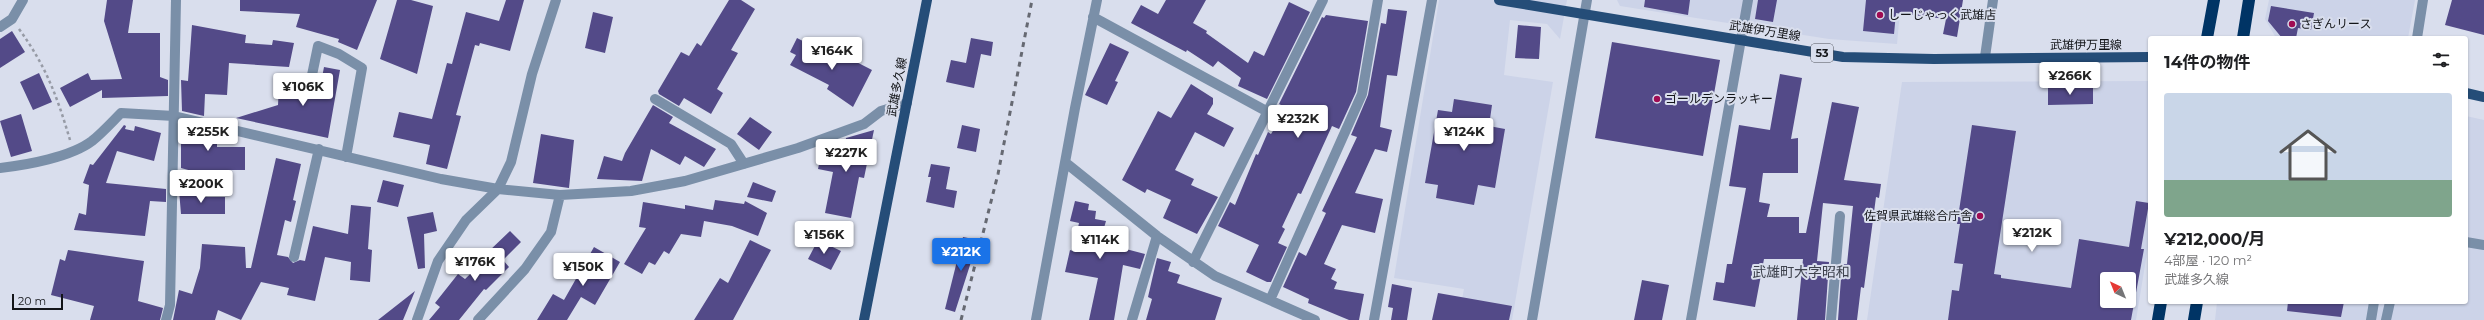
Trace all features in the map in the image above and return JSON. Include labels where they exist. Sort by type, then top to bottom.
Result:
[{"type":"highway","points":[[2207,36],[2214,0]]},
{"type":"highway","points":[[2243,36],[2249,0]]},
{"type":"highway","points":[[2158,320],[2161,304]]},
{"type":"highway","points":[[2194,320],[2197,304]]},
{"type":"main road","name":"武雄多久線","points":[[864,320],[927,0]]},
{"type":"main road","name":"武雄伊万里線","points":[[1498,0],[1843,56],[1934,59],[1985,57],[2148,57]]},
{"type":"main road","points":[[2468,93],[2484,97]]},
{"type":"street","points":[[0,27],[12,19],[23,0]]},
{"type":"street","points":[[166,320],[170,305],[176,0]]},
{"type":"street","points":[[417,320],[438,261],[466,220],[498,189],[511,162],[532,74],[556,0]]},
{"type":"street","points":[[1036,320],[1075,108],[1097,0]]},
{"type":"street","points":[[1193,262],[1324,0]]},
{"type":"street","points":[[1270,300],[1362,94],[1378,0]]},
{"type":"street","points":[[1374,320],[1432,0]]},
{"type":"street","points":[[1532,320],[1587,0]]},
{"type":"street","points":[[1691,320],[1748,0]]},
{"type":"street","points":[[1985,57],[1993,0]]},
{"type":"street","points":[[2417,36],[2423,0]]},
{"type":"street","points":[[1093,17],[1268,112]]},
{"type":"street","points":[[312,75],[318,46],[339,54],[362,68],[346,157]]},
{"type":"street","points":[[655,99],[731,144],[744,164]]},
{"type":"street","points":[[0,168],[20,166],[73,151],[91,141],[121,113],[174,116],[441,179],[498,189],[560,196],[632,191],[685,182],[798,148],[864,124],[881,111],[907,103]]},
{"type":"street","points":[[294,258],[319,149]]},
{"type":"street","points":[[1066,163],[1157,236],[1215,276],[1270,300],[1299,317],[1315,320]]},
{"type":"street","points":[[478,320],[525,269],[551,232],[560,196]]},
{"type":"street","points":[[1831,320],[1840,216]]},
{"type":"street","points":[[1132,320],[1157,236]]},
{"type":"street","points":[[2468,242],[2484,245]]},
{"type":"street","points":[[2371,320],[2374,304]]},
{"type":"street","points":[[2386,320],[2390,304]]},
{"type":"path","points":[[12,19],[36,53],[56,91],[73,151]]},
{"type":"shaded area","points":[[1439,0],[1567,0],[1560,39],[1547,24],[1510,20],[1504,75],[1553,82],[1512,320],[1458,320],[1464,289],[1394,278]]},
{"type":"shaded area","points":[[1617,0],[1901,0],[1897,44],[1829,39],[1620,6]]},
{"type":"shaded area","points":[[2269,0],[2415,0],[2408,36],[2275,36],[2265,19]]},
{"type":"shaded area","points":[[2148,81],[2148,247],[2136,320],[1867,320],[1902,82]]},
{"type":"shaded area","points":[[2468,116],[2484,120],[2484,320],[2215,320],[2217,304],[2468,304]]},
{"type":"building","points":[[107,0],[133,0],[128,33],[160,33],[160,77],[168,80],[168,96],[102,98],[102,90],[70,107],[60,88],[88,73],[91,80],[122,79],[104,21]]},
{"type":"building","points":[[240,0],[377,0],[357,50],[338,42],[339,39],[296,27],[300,14],[240,11]]},
{"type":"building","points":[[397,0],[411,0],[433,6],[417,74],[380,59]]},
{"type":"building","points":[[506,0],[524,0],[510,51],[480,43],[479,46],[475,45],[456,115],[461,116],[447,169],[426,164],[430,145],[393,137],[399,112],[432,119],[447,63],[452,64],[466,12],[499,21]]},
{"type":"building","points":[[729,0],[741,0],[755,9],[731,50],[738,53],[717,89],[723,93],[711,114],[684,98],[679,106],[659,94],[658,91],[681,52],[689,56],[697,43],[701,46]]},
{"type":"building","points":[[1166,0],[1206,0],[1193,23],[1207,31],[1206,33],[1248,63],[1254,51],[1264,56],[1289,2],[1310,12],[1267,99],[1238,86],[1241,78],[1218,61],[1213,67],[1187,50],[1186,52],[1131,23],[1141,5],[1158,14]]},
{"type":"building","points":[[1645,0],[1690,0],[1688,15],[1644,7]]},
{"type":"building","points":[[1758,0],[1777,0],[1773,22],[1755,19]]},
{"type":"building","points":[[1866,0],[1963,0],[1957,37],[1943,34],[1946,19],[1896,13],[1894,34],[1863,31]]},
{"type":"building","points":[[2452,0],[2484,0],[2484,35],[2445,25]]},
{"type":"building","name":"さぎんリース","points":[[2271,6],[2314,13],[2311,30],[2298,28],[2296,36],[2280,36],[2268,21]]},
{"type":"building","points":[[1388,9],[1407,11],[1397,76],[1387,75],[1380,127],[1392,130],[1387,152],[1375,149],[1355,193],[1383,199],[1375,233],[1342,225],[1324,264],[1336,269],[1331,279],[1337,282],[1334,289],[1364,294],[1359,320],[1349,320],[1308,303],[1309,299],[1283,287],[1299,252],[1306,256],[1326,213],[1322,211],[1357,137],[1351,135],[1368,95],[1381,23],[1386,24]]},
{"type":"building","points":[[593,12],[613,17],[605,53],[585,48]]},
{"type":"building","points":[[1326,15],[1368,21],[1356,92],[1339,129],[1332,126],[1301,194],[1298,193],[1282,227],[1285,229],[1278,243],[1287,247],[1271,282],[1267,282],[1246,272],[1259,245],[1218,226],[1230,202],[1235,205],[1256,154],[1258,155],[1268,132],[1271,134],[1282,117],[1277,114],[1281,105],[1279,104],[1322,17],[1324,18]]},
{"type":"building","points":[[192,25],[246,35],[245,43],[272,45],[273,40],[294,43],[289,67],[229,63],[227,95],[205,94],[204,116],[182,111],[181,80],[188,81]]},
{"type":"building","points":[[1518,25],[1541,27],[1539,59],[1515,58]]},
{"type":"building","points":[[12,31],[25,52],[0,68],[0,39]]},
{"type":"building","points":[[797,38],[830,55],[833,50],[872,70],[853,107],[827,89],[829,85],[790,65],[796,55],[790,52]]},
{"type":"building","points":[[971,38],[993,42],[991,56],[981,54],[974,88],[946,82],[951,60],[966,63]]},
{"type":"building","name":"ゴールデンラッキー","points":[[1612,42],[1720,60],[1703,156],[1595,138]]},
{"type":"building","points":[[1110,43],[1129,52],[1115,81],[1118,82],[1107,105],[1085,95]]},
{"type":"building","points":[[324,67],[340,70],[328,138],[236,118],[278,105],[279,85],[320,88]]},
{"type":"building","points":[[39,73],[52,102],[33,110],[20,82]]},
{"type":"building","points":[[1780,74],[1802,78],[1791,139],[1798,138],[1798,173],[1763,173],[1759,202],[1770,204],[1767,217],[1799,217],[1799,233],[1806,233],[1832,102],[1859,107],[1844,180],[1881,184],[1879,198],[1876,197],[1864,288],[1861,287],[1857,320],[1838,320],[1842,264],[1847,264],[1853,206],[1823,203],[1817,261],[1829,262],[1825,320],[1797,320],[1803,259],[1764,259],[1755,307],[1713,300],[1716,282],[1724,283],[1727,264],[1732,264],[1746,188],[1729,186],[1739,125],[1770,130]]},
{"type":"building","points":[[1191,84],[1213,98],[1213,104],[1207,114],[1234,128],[1224,147],[1195,132],[1175,170],[1194,179],[1191,185],[1218,197],[1197,234],[1163,218],[1171,200],[1147,189],[1145,193],[1122,180],[1158,111],[1171,118]]},
{"type":"building","points":[[2093,86],[2093,104],[2048,105],[2048,87]]},
{"type":"building","points":[[1454,99],[1492,105],[1489,126],[1505,129],[1495,188],[1478,185],[1474,205],[1436,198],[1438,185],[1425,183],[1438,110],[1452,112]]},
{"type":"building","points":[[653,105],[673,117],[669,123],[716,149],[704,167],[685,156],[680,165],[651,149],[642,181],[597,179],[604,156],[622,161],[625,153]]},
{"type":"building","points":[[21,114],[32,151],[11,157],[0,121]]},
{"type":"building","points":[[750,117],[772,132],[759,150],[737,134]]},
{"type":"building","points":[[181,124],[203,129],[203,133],[217,133],[217,147],[245,147],[245,170],[203,170],[203,174],[181,168]]},
{"type":"building","points":[[124,125],[126,126],[125,129],[134,131],[135,126],[161,133],[154,161],[117,151],[106,183],[166,189],[166,202],[150,201],[145,236],[74,230],[79,213],[86,215],[89,185],[83,183],[90,164],[93,165]]},
{"type":"building","points":[[962,125],[980,129],[976,152],[957,148]]},
{"type":"building","name":"佐賀県武雄総合庁舎","points":[[1972,125],[2016,131],[1994,274],[2001,275],[2001,278],[2071,288],[2079,239],[2129,247],[2136,201],[2148,203],[2141,249],[2144,249],[2136,293],[2136,272],[2100,272],[2100,308],[2133,308],[2131,320],[1948,320],[1952,290],[1959,291],[1963,264],[1954,263],[1960,224],[1957,224]]},
{"type":"building","points":[[874,130],[864,178],[859,177],[851,218],[825,213],[833,172],[818,169],[822,150],[843,154],[846,138]]},
{"type":"building","points":[[541,134],[574,140],[569,188],[533,183]]},
{"type":"building","points":[[276,158],[301,164],[293,200],[296,201],[291,222],[285,220],[277,255],[288,257],[293,263],[300,260],[305,261],[313,226],[348,234],[351,205],[371,207],[368,249],[372,250],[370,282],[350,280],[351,262],[325,257],[315,301],[287,295],[289,288],[261,282],[241,320],[218,310],[215,320],[173,320],[179,290],[192,294],[200,268],[202,244],[245,247],[246,268],[251,268]]},
{"type":"building","points":[[931,164],[950,167],[946,189],[957,191],[954,208],[926,202],[931,177],[928,177]]},
{"type":"building","points":[[383,180],[404,185],[398,207],[377,202]]},
{"type":"building","points":[[753,182],[776,191],[772,202],[747,197]]},
{"type":"building","points":[[179,190],[203,192],[203,197],[225,197],[225,214],[181,214]]},
{"type":"building","points":[[715,200],[744,204],[745,201],[767,213],[758,236],[732,226],[704,221],[701,237],[681,234],[669,254],[664,251],[655,265],[649,262],[642,274],[624,264],[646,228],[639,227],[643,202],[685,209],[685,205],[713,210]]},
{"type":"building","points":[[1075,201],[1089,204],[1088,210],[1096,211],[1095,219],[1106,221],[1104,228],[1125,233],[1122,248],[1145,254],[1140,269],[1123,265],[1114,320],[1089,320],[1098,278],[1065,272],[1070,250],[1073,251],[1079,223],[1070,221]]},
{"type":"building","points":[[433,212],[437,231],[424,234],[425,268],[418,269],[407,217]]},
{"type":"building","points":[[510,231],[521,242],[503,260],[509,267],[486,290],[484,289],[459,320],[429,320],[440,307],[435,303],[458,274],[465,279],[491,254],[488,252]]},
{"type":"building","points":[[963,237],[978,240],[955,312],[945,309]]},
{"type":"building","points":[[750,240],[771,250],[733,320],[694,320],[720,278],[728,283]]},
{"type":"building","points":[[818,240],[841,251],[831,270],[808,259]]},
{"type":"building","points":[[594,247],[620,262],[595,305],[581,297],[567,320],[537,320],[553,294],[564,300]]},
{"type":"building","points":[[68,250],[144,261],[138,301],[163,308],[160,320],[90,320],[94,306],[51,295],[60,259],[65,261]]},
{"type":"building","points":[[1157,258],[1171,262],[1168,271],[1180,275],[1177,283],[1222,298],[1215,320],[1146,320],[1152,299],[1148,297]]},
{"type":"building","points":[[1642,280],[1669,285],[1662,320],[1634,320]]},
{"type":"building","points":[[1392,284],[1412,288],[1407,320],[1391,320],[1393,308],[1388,307]]},
{"type":"building","points":[[415,291],[403,320],[378,320]]},
{"type":"building","points":[[1438,293],[1512,306],[1509,320],[1432,320]]},
{"type":"building","points":[[2288,304],[2344,304],[2341,317],[2287,311]]},
{"type":"railway","points":[[961,320],[998,174],[1032,0]]},
{"type":"place","name":"しーじゃっく武雄店","points":[[1880,15]]},
{"type":"place","name":"さぎんリース","points":[[2292,24]]},
{"type":"place","name":"ゴールデンラッキー","points":[[1657,99]]},
{"type":"place","name":"佐賀県武雄総合庁舎","points":[[1980,216]]},
{"type":"district","name":"武雄町大字昭和","points":[[1801,272]]}]
